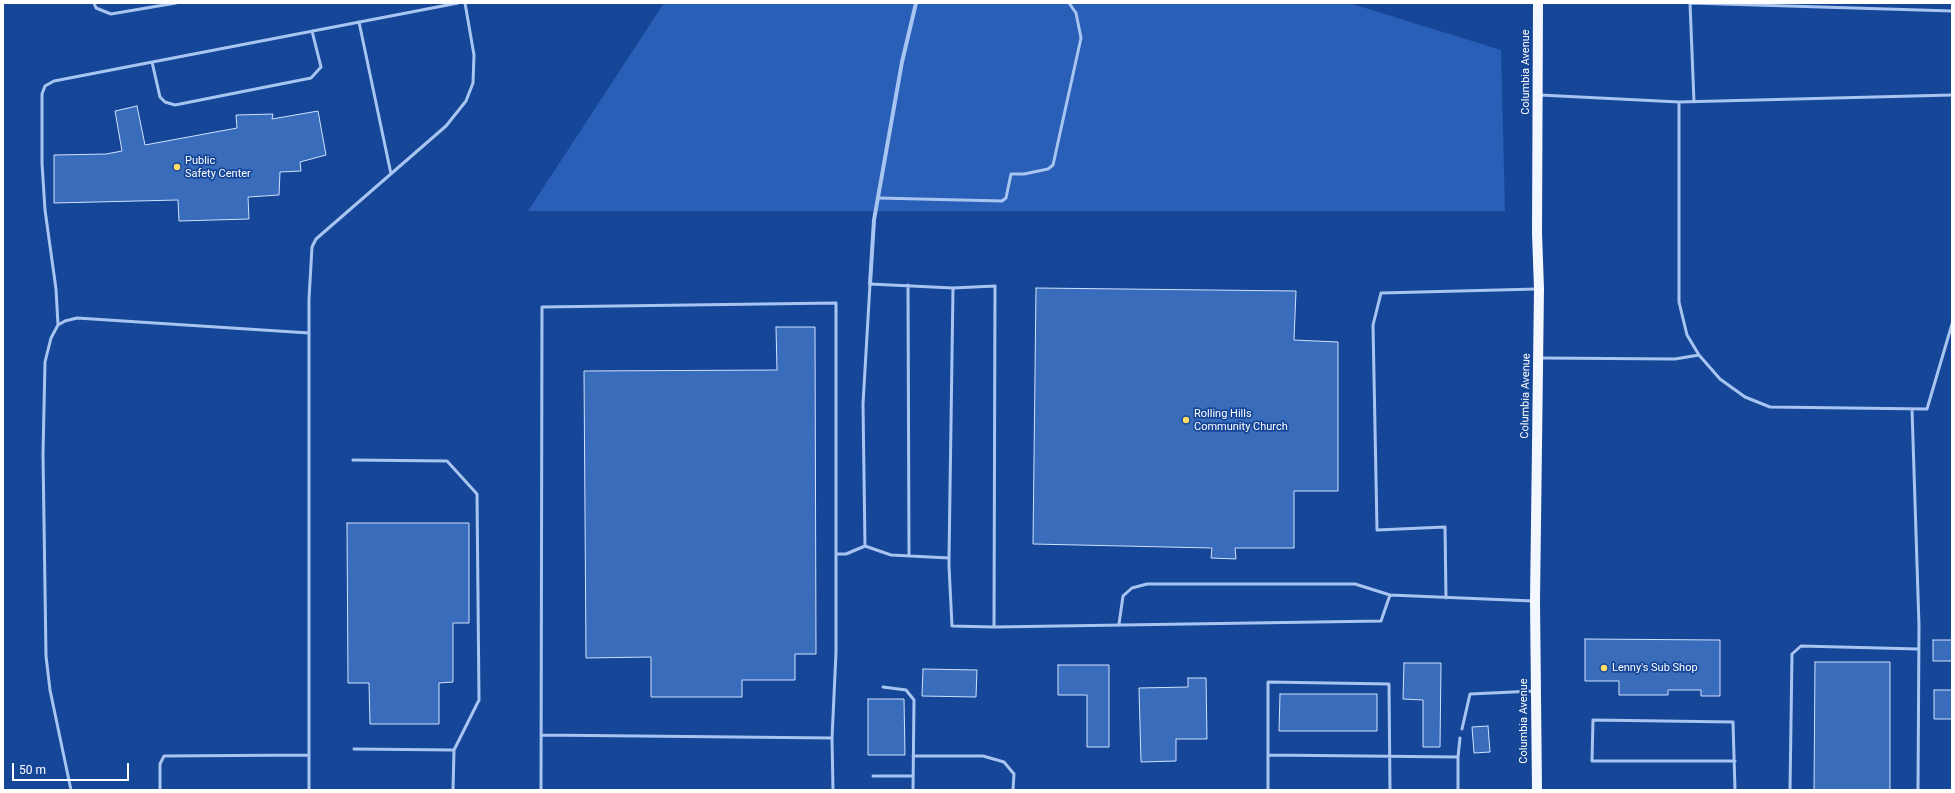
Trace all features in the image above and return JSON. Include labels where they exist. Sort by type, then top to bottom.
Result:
[{"type":"main road","name":"Columbia Avenue","points":[[1537,790],[1535,601],[1539,289],[1537,95],[1538,3]]},
{"type":"street","points":[[870,284],[874,220],[902,62],[916,3]]},
{"type":"lane","points":[[94,3],[96,8],[111,14],[176,3]]},
{"type":"lane","points":[[71,790],[50,690],[46,656],[44,454],[45,362],[51,338],[58,324],[56,289],[45,210],[42,163],[42,94],[45,86],[54,81],[458,3]]},
{"type":"lane","points":[[309,790],[309,333],[312,247],[316,239],[446,126],[466,101],[473,84],[474,55],[465,3]]},
{"type":"lane","points":[[878,198],[1002,202],[1006,198],[1011,174],[1024,174],[1048,168],[1053,165],[1081,38],[1076,13],[1069,3]]},
{"type":"lane","points":[[1694,102],[1690,3],[1952,11]]},
{"type":"lane","points":[[359,22],[391,174]]},
{"type":"lane","points":[[152,62],[160,97],[165,102],[175,105],[311,78],[321,67],[312,31]]},
{"type":"lane","points":[[1537,95],[1679,102],[1952,95]]},
{"type":"lane","points":[[1679,102],[1679,302],[1687,335],[1699,355],[1720,380],[1745,397],[1770,407],[1927,409],[1952,324]]},
{"type":"lane","points":[[865,546],[863,404],[870,284],[953,288],[995,286],[994,627]]},
{"type":"lane","points":[[908,285],[909,556]]},
{"type":"lane","points":[[953,288],[949,558],[952,626],[994,627],[1381,620],[1390,596]]},
{"type":"lane","points":[[1446,598],[1445,527],[1377,530],[1373,325],[1381,294],[1539,289]]},
{"type":"lane","points":[[541,790],[542,306],[836,303],[836,653],[832,738],[833,790]]},
{"type":"lane","points":[[58,324],[78,318],[309,333]]},
{"type":"lane","points":[[1538,358],[1675,359],[1699,355]]},
{"type":"lane","points":[[1912,409],[1918,649],[1918,790]]},
{"type":"lane","points":[[353,460],[447,461],[477,494],[479,700],[454,750],[453,790]]},
{"type":"lane","points":[[836,554],[846,554],[865,546],[891,555],[949,558]]},
{"type":"lane","points":[[1119,624],[1123,596],[1132,588],[1147,584],[1355,584],[1390,596],[1535,601]]},
{"type":"lane","points":[[1790,790],[1792,654],[1801,646],[1918,649]]},
{"type":"lane","points":[[1268,790],[1268,682],[1389,684],[1390,790]]},
{"type":"lane","points":[[883,687],[906,690],[914,700],[913,790]]},
{"type":"lane","points":[[1462,730],[1470,694],[1536,691]]},
{"type":"lane","points":[[1734,761],[1592,761],[1593,720],[1733,722],[1735,790]]},
{"type":"lane","points":[[541,735],[832,738]]},
{"type":"lane","points":[[1458,790],[1458,758],[1460,738]]},
{"type":"lane","points":[[354,749],[454,750]]},
{"type":"lane","points":[[1268,754],[1390,758],[1458,758]]},
{"type":"lane","points":[[160,790],[160,764],[164,756],[309,755]]},
{"type":"lane","points":[[913,756],[983,756],[1004,762],[1014,774],[1013,790]]},
{"type":"lane","points":[[873,776],[913,776]]},
{"type":"shaded area","points":[[664,3],[1349,3],[1501,50],[1505,211],[528,211]]},
{"type":"building","name":"Public Safety Center","points":[[137,106],[145,145],[237,128],[236,115],[273,114],[272,119],[318,111],[326,155],[300,162],[301,171],[280,172],[279,195],[248,197],[249,219],[179,221],[178,200],[54,203],[54,155],[106,154],[122,151],[115,111]]},
{"type":"building","name":"Rolling Hills Community Church","points":[[1036,288],[1296,291],[1294,340],[1338,342],[1338,491],[1294,491],[1294,548],[1235,548],[1236,559],[1211,558],[1212,548],[1033,544]]},
{"type":"building","points":[[776,327],[815,327],[816,654],[795,654],[795,680],[742,680],[742,697],[651,697],[651,657],[586,658],[584,371],[777,370]]},
{"type":"building","points":[[347,523],[469,523],[469,623],[453,623],[453,682],[439,683],[439,724],[370,724],[369,683],[348,683]]},
{"type":"building","points":[[1585,639],[1720,640],[1720,696],[1701,696],[1701,690],[1668,690],[1668,695],[1619,695],[1619,681],[1585,681]]},
{"type":"building","points":[[1933,640],[1952,640],[1952,661],[1933,661]]},
{"type":"building","points":[[1815,662],[1890,662],[1890,790],[1814,790]]},
{"type":"building","points":[[1404,663],[1441,663],[1440,747],[1423,747],[1423,700],[1403,699]]},
{"type":"building","points":[[1058,665],[1109,665],[1109,747],[1087,747],[1087,695],[1058,695]]},
{"type":"building","points":[[923,669],[977,670],[976,697],[922,696]]},
{"type":"building","points":[[1188,678],[1206,678],[1207,739],[1176,739],[1176,761],[1141,762],[1139,688],[1188,687]]},
{"type":"building","points":[[1934,690],[1952,690],[1952,719],[1934,719]]},
{"type":"building","points":[[1280,694],[1377,694],[1377,731],[1279,731]]},
{"type":"building","points":[[868,699],[904,699],[905,755],[868,755]]},
{"type":"building","points":[[1488,726],[1490,752],[1474,753],[1472,727]]},
{"type":"place","name":"Public Safety Center","points":[[177,167]]},
{"type":"place","name":"Rolling Hills Community Church","points":[[1186,420]]},
{"type":"place","name":"Lenny's Sub Shop","points":[[1604,668]]}]
